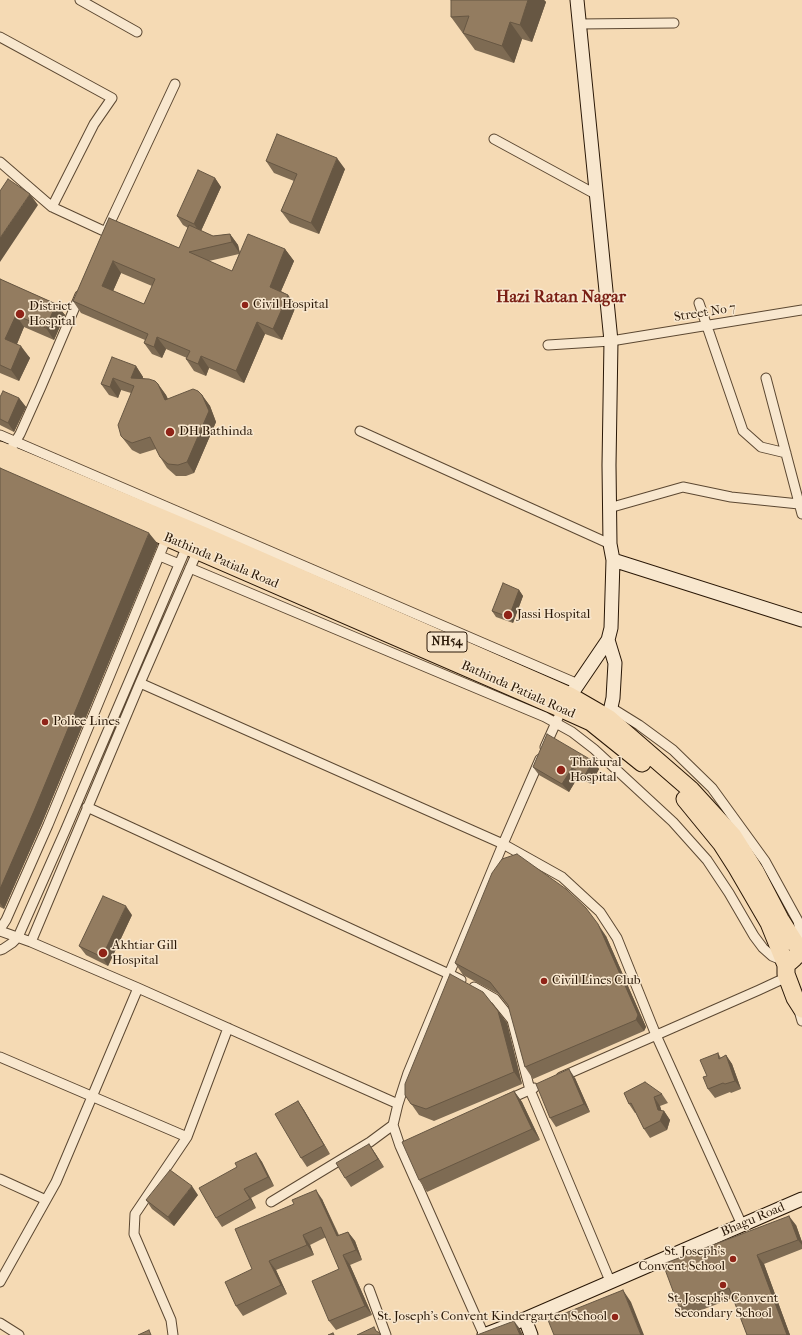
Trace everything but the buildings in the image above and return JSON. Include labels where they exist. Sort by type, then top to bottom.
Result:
[{"type":"highway","name":"Bathinda Patiala Road","points":[[6,452],[167,537],[567,703]]},
{"type":"highway","name":"NH54","points":[[6,452],[205,536],[567,703],[608,720],[691,790],[733,836],[755,871],[780,919],[801,954],[794,958],[786,968]]},
{"type":"highway","name":"NH54","points":[[608,720],[634,756],[683,798],[721,843],[769,923],[799,1004]]},
{"type":"street","points":[[80,0],[137,32]]},
{"type":"street","points":[[484,1335],[403,1145],[393,1125],[408,1073],[503,844],[567,703],[608,640],[611,628],[613,560],[610,544],[609,465],[611,341],[577,0]]},
{"type":"street","points":[[579,24],[674,23]]},
{"type":"street","points":[[0,37],[112,98],[94,124],[52,207]]},
{"type":"street","points":[[0,162],[52,207],[104,236],[175,84]]},
{"type":"street","points":[[494,139],[597,195]]},
{"type":"street","points":[[6,452],[20,434],[82,289]]},
{"type":"street","points":[[699,303],[743,430],[761,447],[786,453]]},
{"type":"street","name":"Street No 7","points":[[548,345],[611,341],[802,310]]},
{"type":"street","points":[[766,378],[802,514]]},
{"type":"street","points":[[360,431],[610,544]]},
{"type":"street","points":[[0,436],[6,452]]},
{"type":"street","points":[[609,508],[683,487],[730,496],[800,504]]},
{"type":"street","points":[[167,537],[48,825],[6,920],[0,930],[10,936],[18,937],[31,942],[138,988],[398,1104]]},
{"type":"street","points":[[0,950],[3,950],[18,937],[179,564],[192,548]]},
{"type":"street","points":[[31,942],[140,682],[190,568],[192,548]]},
{"type":"street","points":[[160,556],[179,564]]},
{"type":"street","points":[[613,560],[802,620]]},
{"type":"street","points":[[190,568],[546,717],[567,703]]},
{"type":"street","points":[[608,640],[615,663],[613,698],[608,720]]},
{"type":"street","points":[[140,682],[503,844],[562,878],[600,912],[617,938],[656,1035],[742,1225]]},
{"type":"street","points":[[501,1102],[656,1035],[786,968],[763,948],[707,860],[673,822],[594,749],[572,732],[567,703]]},
{"type":"street","points":[[87,808],[449,974],[495,999],[512,1020],[530,1090],[610,1281]]},
{"type":"street","points":[[0,1282],[56,1182],[138,988]]},
{"type":"street","points":[[799,1004],[802,1021]]},
{"type":"street","points":[[170,1334],[171,1320],[134,1234],[135,1214],[187,1137],[228,1028]]},
{"type":"street","points":[[0,1057],[187,1137]]},
{"type":"street","points":[[271,1202],[370,1142],[393,1125]]},
{"type":"street","points":[[0,1180],[46,1200]]},
{"type":"street","name":"Bhagu Road","points":[[484,1335],[525,1319],[802,1199]]},
{"type":"street","points":[[369,1289],[386,1335]]},
{"type":"street","points":[[525,1319],[531,1335]]},
{"type":"street","points":[[0,1323],[19,1335]]},
{"type":"place","name":"Civil Hospital","points":[[245,305]]},
{"type":"place","name":"District Hospital","points":[[20,314]]},
{"type":"place","name":"DH Bathinda","points":[[170,432]]},
{"type":"place","name":"Jassi Hospital","points":[[508,615]]},
{"type":"place","name":"Police Lines","points":[[45,722]]},
{"type":"place","name":"Thakural Hospital","points":[[561,770]]},
{"type":"place","name":"Akhtiar Gill Hospital","points":[[103,953]]},
{"type":"place","name":"Civil Lines Club","points":[[544,981]]},
{"type":"place","name":"St. Joseph's Convent School","points":[[733,1259]]},
{"type":"place","name":"St. Joseph's Convent Secondary School","points":[[723,1285]]},
{"type":"place","name":"St. Joseph's Convent Kindergarten School","points":[[615,1317]]},
{"type":"district","name":"Hazi Ratan Nagar","points":[[561,298]]}]
